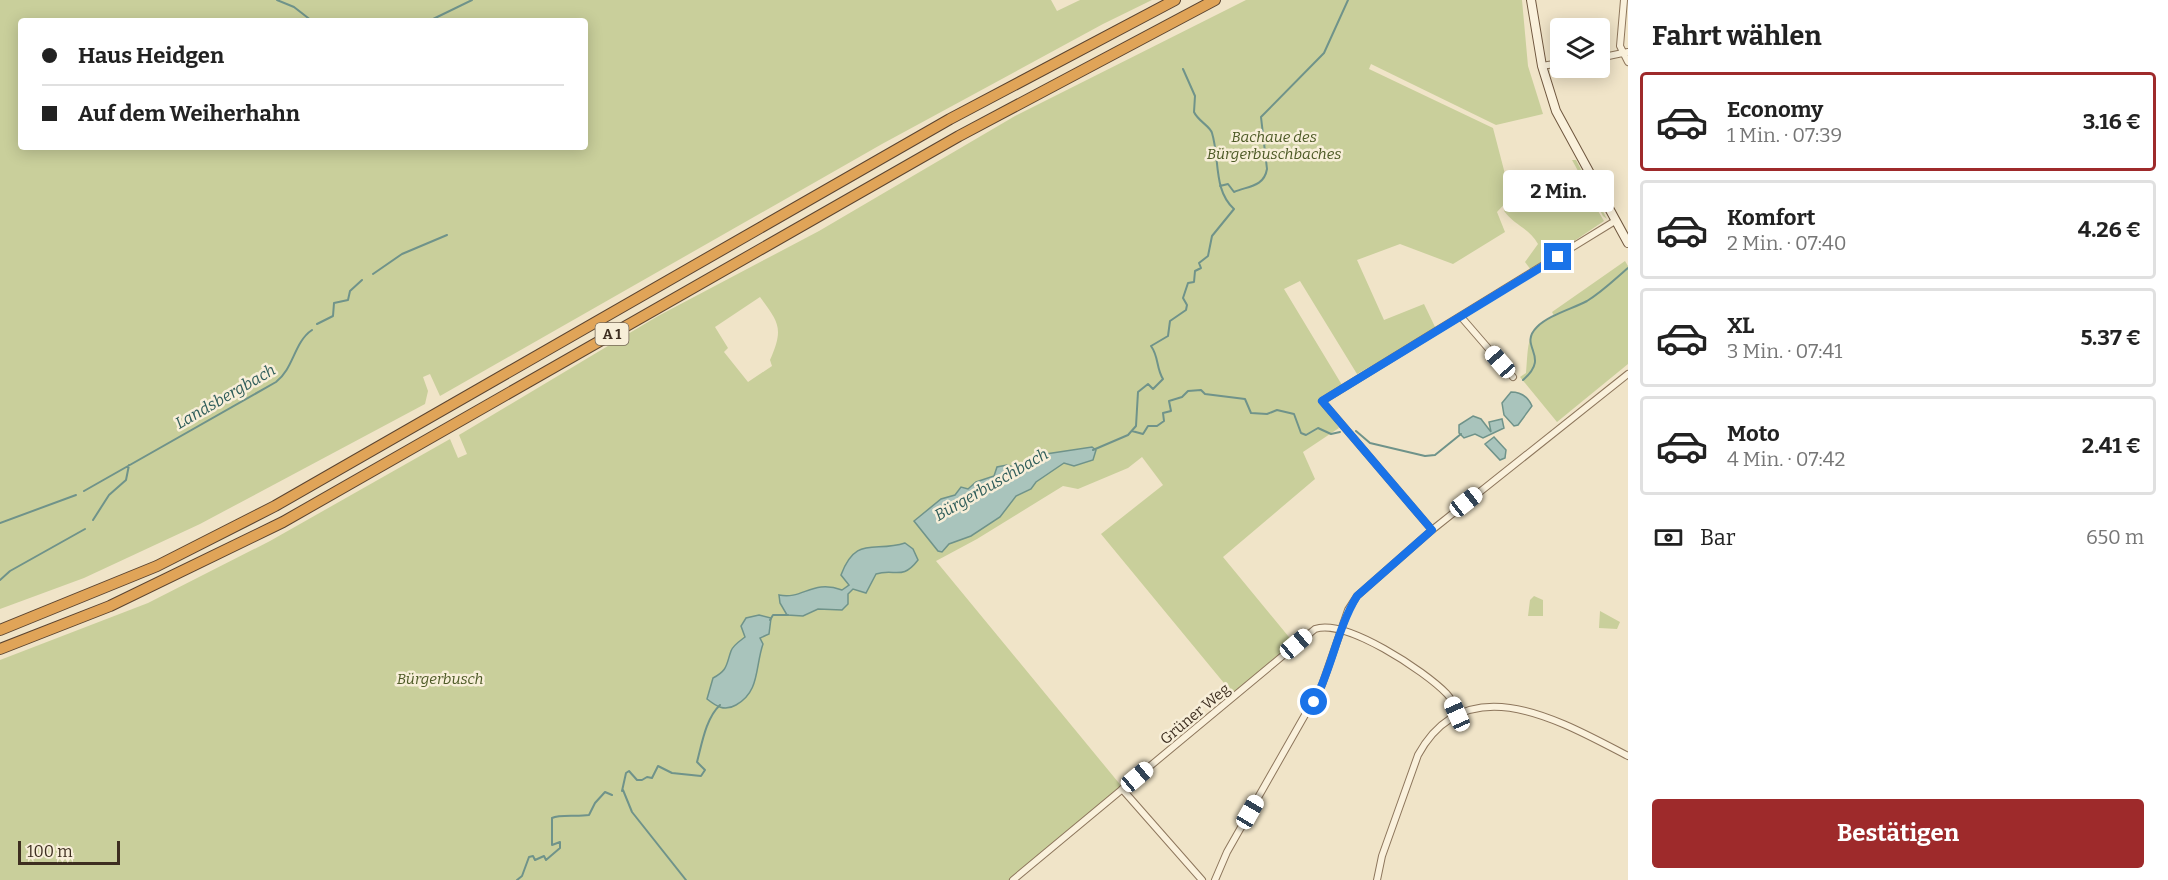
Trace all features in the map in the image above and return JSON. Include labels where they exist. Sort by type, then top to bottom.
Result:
[{"type":"highway","name":"A 1","points":[[0,630],[146,570],[275,506],[950,119],[1175,0]]},
{"type":"highway","name":"A 1","points":[[0,649],[121,601],[275,526],[958,135],[1215,0]]},
{"type":"main road","points":[[1531,0],[1542,66],[1564,129],[1628,243]]},
{"type":"street","points":[[1624,0],[1620,46],[1626,53],[1628,63]]},
{"type":"street","points":[[1610,56],[1626,53]]},
{"type":"street","points":[[1542,66],[1550,65]]},
{"type":"street","points":[[1432,530],[1322,401],[1462,318],[1616,221]]},
{"type":"street","points":[[1462,318],[1513,377]]},
{"type":"street","points":[[1215,880],[1227,852],[1322,685],[1342,629],[1357,596],[1432,530],[1628,374]]},
{"type":"street","name":"Grüner Weg","points":[[1013,880],[1315,629],[1324,625],[1342,629]]},
{"type":"street","points":[[1342,629],[1366,638],[1431,681],[1449,695],[1457,714]]},
{"type":"street","points":[[1377,880],[1382,856],[1418,755],[1425,741],[1457,714],[1497,705],[1521,708],[1580,731],[1628,756]]},
{"type":"street","points":[[1122,789],[1202,880]]},
{"type":"green space","points":[[0,0],[1051,0],[1057,11],[1080,0],[1152,0],[1103,24],[882,144],[440,396],[430,374],[423,377],[428,391],[425,404],[200,524],[84,578],[0,609]]},
{"type":"green space","name":"Bürgerbusch","points":[[1246,0],[1522,0],[1528,66],[1543,114],[1496,125],[1371,64],[1369,69],[1493,128],[1511,197],[1497,212],[1505,232],[1453,264],[1400,244],[1357,260],[1384,320],[1424,304],[1436,329],[1357,374],[1300,281],[1284,289],[1342,385],[1319,398],[1339,428],[1303,452],[1315,479],[1223,557],[1293,642],[1233,694],[1101,534],[1163,485],[1142,457],[1128,468],[1078,489],[1063,486],[977,539],[936,561],[1123,788],[1010,880],[0,880],[0,660],[148,603],[270,541],[450,439],[458,458],[467,454],[459,435],[658,316],[819,231],[1015,116]],"holes":[[[760,297],[775,320],[778,333],[770,360],[772,366],[748,382],[724,352],[728,348],[715,327]]]},
{"type":"green space","points":[[1572,160],[1576,160],[1607,219],[1603,216]]},
{"type":"green space","points":[[1569,173],[1576,174],[1604,221],[1531,270],[1525,262],[1538,244],[1504,211],[1507,207],[1515,211],[1541,192],[1548,182]]},
{"type":"green space","points":[[1625,261],[1628,266],[1628,364],[1557,422],[1520,377],[1526,373],[1530,339],[1538,327],[1554,316],[1552,312]]},
{"type":"green space","points":[[1534,596],[1543,600],[1543,616],[1528,616],[1530,600]]},
{"type":"green space","points":[[1600,611],[1620,622],[1617,629],[1599,628]]},
{"type":"water","points":[[1511,392],[1524,396],[1532,406],[1518,425],[1514,426],[1504,415],[1502,403]]},
{"type":"water","points":[[1473,416],[1481,419],[1491,432],[1489,422],[1502,419],[1504,428],[1483,438],[1475,434],[1464,438],[1459,433],[1459,425]]},
{"type":"water","points":[[1494,437],[1506,450],[1505,458],[1500,460],[1485,444]]},
{"type":"water","points":[[1092,447],[1096,450],[1093,460],[1074,466],[1064,463],[1036,482],[1031,489],[1016,496],[1000,517],[971,536],[949,544],[942,552],[938,551],[914,521],[941,499],[955,495],[961,487],[968,489],[976,482],[994,476],[997,467],[1007,465],[1017,468],[1039,455]]},
{"type":"water","points":[[905,543],[913,549],[918,560],[903,572],[876,574],[866,593],[853,589],[848,594],[848,604],[842,610],[818,609],[803,616],[787,615],[780,603],[779,595],[795,595],[823,587],[842,590],[849,585],[841,575],[853,555],[867,548]]},
{"type":"water","points":[[759,615],[771,618],[769,634],[760,638],[763,644],[753,686],[744,700],[736,705],[728,708],[717,706],[707,699],[713,678],[724,670],[732,649],[745,637],[741,626],[746,618]]},
{"type":"waterway","points":[[277,0],[294,7],[308,18]]},
{"type":"waterway","points":[[435,18],[472,0]]},
{"type":"waterway","name":"Bürgerbuschbach","points":[[1220,186],[1228,184],[1234,192],[1255,185],[1263,179],[1267,169],[1261,117],[1324,53],[1348,0]]},
{"type":"waterway","name":"Bürgerbuschbach","points":[[1093,450],[1128,435],[1136,426],[1138,392],[1148,384],[1153,389],[1163,379],[1151,346],[1168,336],[1170,321],[1186,310],[1187,305],[1183,298],[1188,283],[1194,282],[1195,271],[1201,268],[1199,263],[1208,256],[1212,236],[1234,209],[1227,201],[1220,183],[1212,133],[1194,112],[1195,96],[1183,69]]},
{"type":"waterway","name":"Landsbergbach","points":[[373,274],[402,254],[447,235]]},
{"type":"waterway","points":[[1523,380],[1535,364],[1530,340],[1537,327],[1561,312],[1593,297],[1628,268]]},
{"type":"waterway","name":"Landsbergbach","points":[[317,324],[333,316],[334,303],[348,300],[350,291],[362,280]]},
{"type":"waterway","name":"Landsbergbach","points":[[84,491],[276,382],[287,370],[301,341],[312,330]]},
{"type":"waterway","points":[[1132,431],[1143,434],[1148,426],[1157,426],[1164,421],[1163,413],[1171,411],[1169,401],[1182,397],[1188,391],[1201,390],[1205,394],[1245,399],[1251,413],[1267,414],[1277,410],[1294,414],[1301,433],[1306,435],[1318,428],[1331,434],[1340,432]]},
{"type":"waterway","points":[[1356,431],[1370,443],[1425,456],[1435,455],[1461,434]]},
{"type":"waterway","name":"Landsbergbach","points":[[93,520],[109,495],[126,480],[129,465]]},
{"type":"waterway","name":"Landsbergbach","points":[[0,523],[76,495]]},
{"type":"waterway","name":"Landsbergbach","points":[[0,580],[10,571],[85,529]]},
{"type":"waterway","name":"Bürgerbuschbach","points":[[770,620],[773,615],[788,615]]},
{"type":"waterway","name":"Bürgerbuschbach","points":[[622,791],[626,773],[629,771],[637,780],[652,778],[658,766],[672,773],[701,776],[705,770],[697,762],[703,739],[711,717],[720,705]]},
{"type":"waterway","points":[[623,790],[632,812],[686,880]]},
{"type":"waterway","name":"Bürgerbuschbach","points":[[517,880],[522,876],[529,857],[533,856],[535,860],[544,856],[546,860],[560,848],[560,842],[552,845],[552,818],[589,815],[595,803],[605,792],[612,795]]},
{"type":"route","points":[[1314,702],[1329,668],[1348,610],[1357,596],[1432,530],[1322,401],[1462,318],[1558,257]]},
{"type":"park label","name":"Bachaue des Bürgerbuschbaches","points":[[1274,146]]}]
